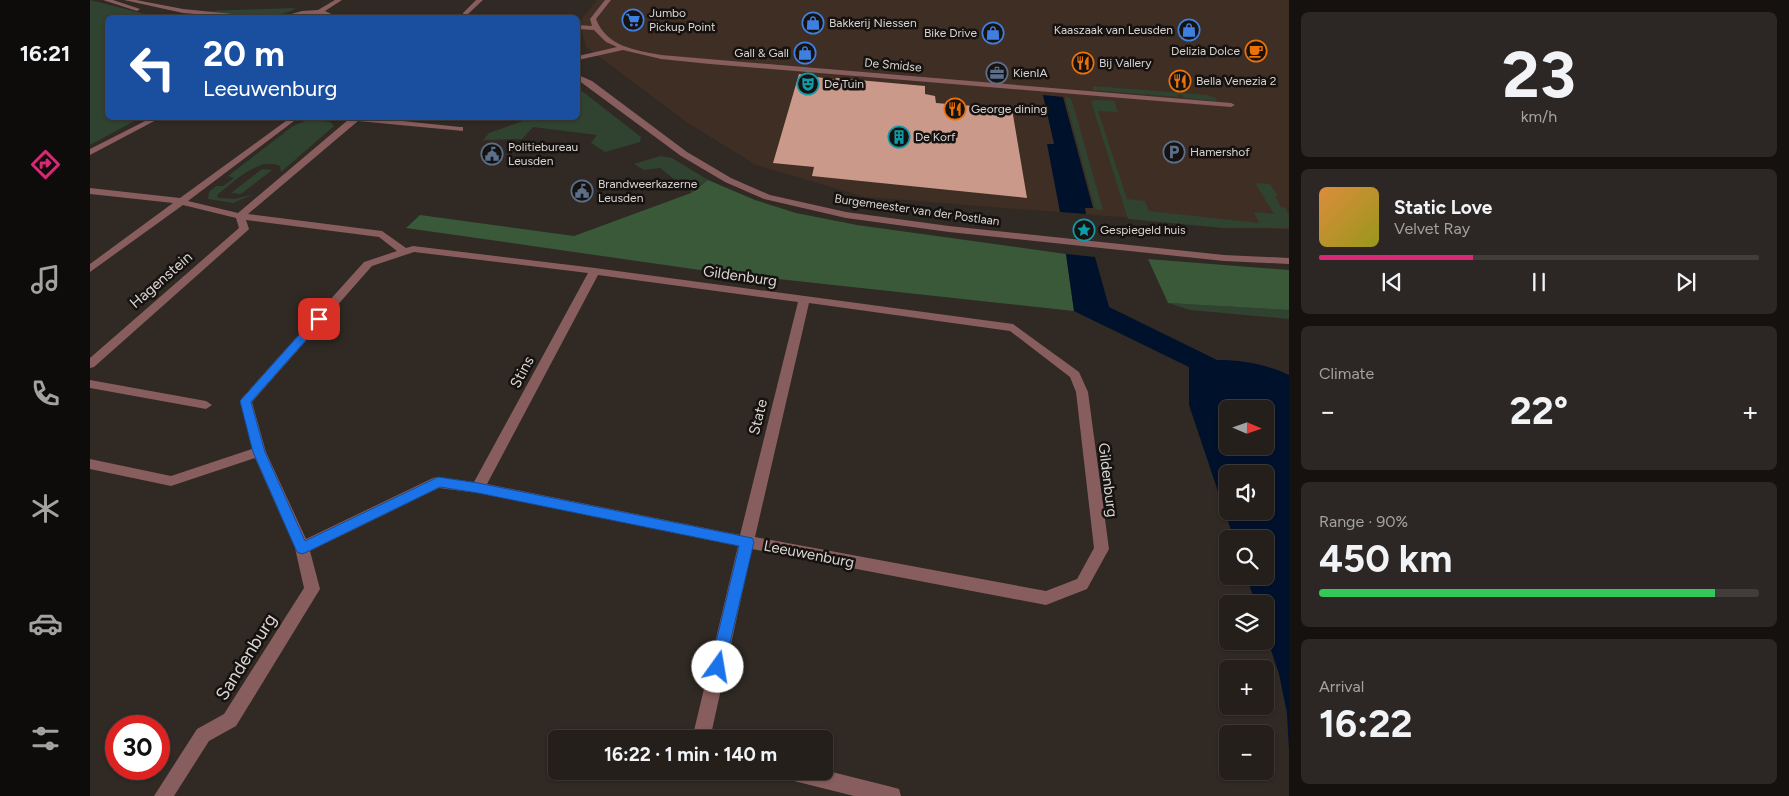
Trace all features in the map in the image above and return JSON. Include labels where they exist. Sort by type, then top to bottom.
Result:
[{"type":"street","points":[[106,0],[147,12],[168,15]]},
{"type":"street","points":[[127,0],[183,11],[233,15]]},
{"type":"street","points":[[320,12],[339,0]]},
{"type":"street","points":[[466,15],[480,0]]},
{"type":"street","points":[[580,27],[594,28],[593,19],[608,0]]},
{"type":"street","points":[[291,15],[320,12],[332,15]]},
{"type":"street","name":"De Smidse","points":[[594,28],[601,38],[624,48],[652,55],[710,62],[1232,105]]},
{"type":"street","points":[[580,58],[624,48]]},
{"type":"street","name":"Burgemeester van der Postlaan","points":[[580,78],[684,154],[728,180],[767,196],[846,215],[949,229],[1224,258],[1289,260]]},
{"type":"street","points":[[90,152],[152,120]]},
{"type":"street","points":[[90,268],[291,120]]},
{"type":"street","points":[[240,216],[350,120]]},
{"type":"street","points":[[370,120],[460,130]]},
{"type":"street","points":[[90,191],[179,202],[240,216],[382,234],[404,252]]},
{"type":"street","name":"Hagenstein","points":[[90,364],[244,229],[240,216]]},
{"type":"street","name":"Gildenburg","points":[[259,452],[246,401],[368,264],[413,248],[1013,328],[1075,375],[1082,392],[1102,549],[1082,584],[1046,598]]},
{"type":"street","name":"Stins","points":[[478,488],[595,271]]},
{"type":"street","name":"State","points":[[703,730],[771,433],[804,300]]},
{"type":"street","points":[[90,384],[206,405]]},
{"type":"street","points":[[90,464],[172,481],[259,452],[302,548]]},
{"type":"street","name":"Leeuwenburg","points":[[302,548],[438,482],[478,488],[747,542],[1046,598]]},
{"type":"street","name":"Sandenburg","points":[[163,796],[203,735],[230,720],[312,589],[302,548]]},
{"type":"street","points":[[827,780],[892,796]]},
{"type":"shaded area","points":[[597,0],[1289,0],[1289,230],[865,197],[756,165],[686,122],[586,47],[580,21]]},
{"type":"green space","points":[[90,0],[149,15],[105,15],[105,120],[136,120],[90,145]]},
{"type":"green space","points":[[295,8],[289,12],[267,15],[208,11]]},
{"type":"green space","points":[[1093,86],[1207,95],[1215,98],[1217,101],[1183,98],[1182,95],[1177,94],[1178,97],[1093,90]]},
{"type":"green space","points":[[580,90],[641,137],[640,142],[605,152],[591,143],[597,135],[533,127],[522,139],[483,140],[489,133],[526,120],[580,120]]},
{"type":"green space","points":[[1065,97],[1072,101],[1103,210],[1095,209]]},
{"type":"green space","points":[[1091,101],[1114,101],[1118,112],[1098,111],[1127,199],[1145,201],[1149,211],[1259,223],[1254,212],[1274,214],[1255,183],[1270,184],[1278,196],[1275,196],[1281,207],[1285,208],[1289,215],[1289,228],[1223,228],[1128,219]]},
{"type":"green space","points":[[305,121],[330,122],[334,126],[281,172],[280,166],[272,164],[263,165],[246,172],[217,195],[218,198],[235,199],[254,194],[233,203],[208,199],[209,192],[216,186],[223,186],[234,178],[228,176],[293,126]]},
{"type":"green space","points":[[660,156],[672,158],[708,180],[691,192],[660,168],[644,170],[634,164]]},
{"type":"green space","points":[[262,169],[272,170],[241,194],[231,193]]},
{"type":"green space","points":[[708,180],[755,200],[796,213],[857,225],[1066,254],[1074,311],[714,272],[406,228],[420,215],[574,236],[691,193]]},
{"type":"green space","points":[[1148,259],[1289,270],[1289,310],[1168,303]]},
{"type":"green space","points":[[1168,303],[1289,310],[1289,319],[1190,310]]},
{"type":"water","points":[[1043,95],[1063,97],[1093,208],[1085,208],[1086,214],[1060,212],[1047,144],[1054,144]]},
{"type":"water","points":[[1066,254],[1095,257],[1109,307],[1217,360],[1254,363],[1289,375],[1289,750],[1287,713],[1279,674],[1271,650],[1274,650],[1274,595],[1253,595],[1249,585],[1274,585],[1274,530],[1231,530],[1228,520],[1274,520],[1274,465],[1219,465],[1219,494],[1189,405],[1189,367],[1074,311]]},
{"type":"building","name":"De Korf","points":[[799,74],[835,80],[836,78],[925,86],[925,94],[935,96],[936,103],[1012,109],[1027,198],[812,176],[814,167],[773,163]]},
{"type":"place","name":"Jumbo Pickup Point","points":[[633,20]]},
{"type":"place","name":"Bakkerij Niessen","points":[[813,23]]},
{"type":"place","name":"Kaaszaak van Leusden","points":[[1189,30]]},
{"type":"place","name":"Bike Drive","points":[[993,33]]},
{"type":"place","name":"Delizia Dolce","points":[[1256,51]]},
{"type":"place","name":"Gall & Gall","points":[[805,53]]},
{"type":"place","name":"Bij Vallery","points":[[1083,63]]},
{"type":"place","name":"KienIA","points":[[997,73]]},
{"type":"place","name":"Bella Venezia 2","points":[[1180,81]]},
{"type":"place","name":"De Tuin","points":[[808,84]]},
{"type":"place","name":"George dining","points":[[955,109]]},
{"type":"place","name":"De Korf","points":[[899,137]]},
{"type":"place","name":"Hamershof","points":[[1174,152]]},
{"type":"place","name":"Politiebureau Leusden","points":[[492,154]]},
{"type":"place","name":"Brandweerkazerne Leusden","points":[[582,191]]},
{"type":"place","name":"Gespiegeld huis","points":[[1084,230]]},
{"type":"route","points":[[319,319],[246,401],[259,452],[302,548],[438,482],[478,488],[747,542],[718,667]]}]
